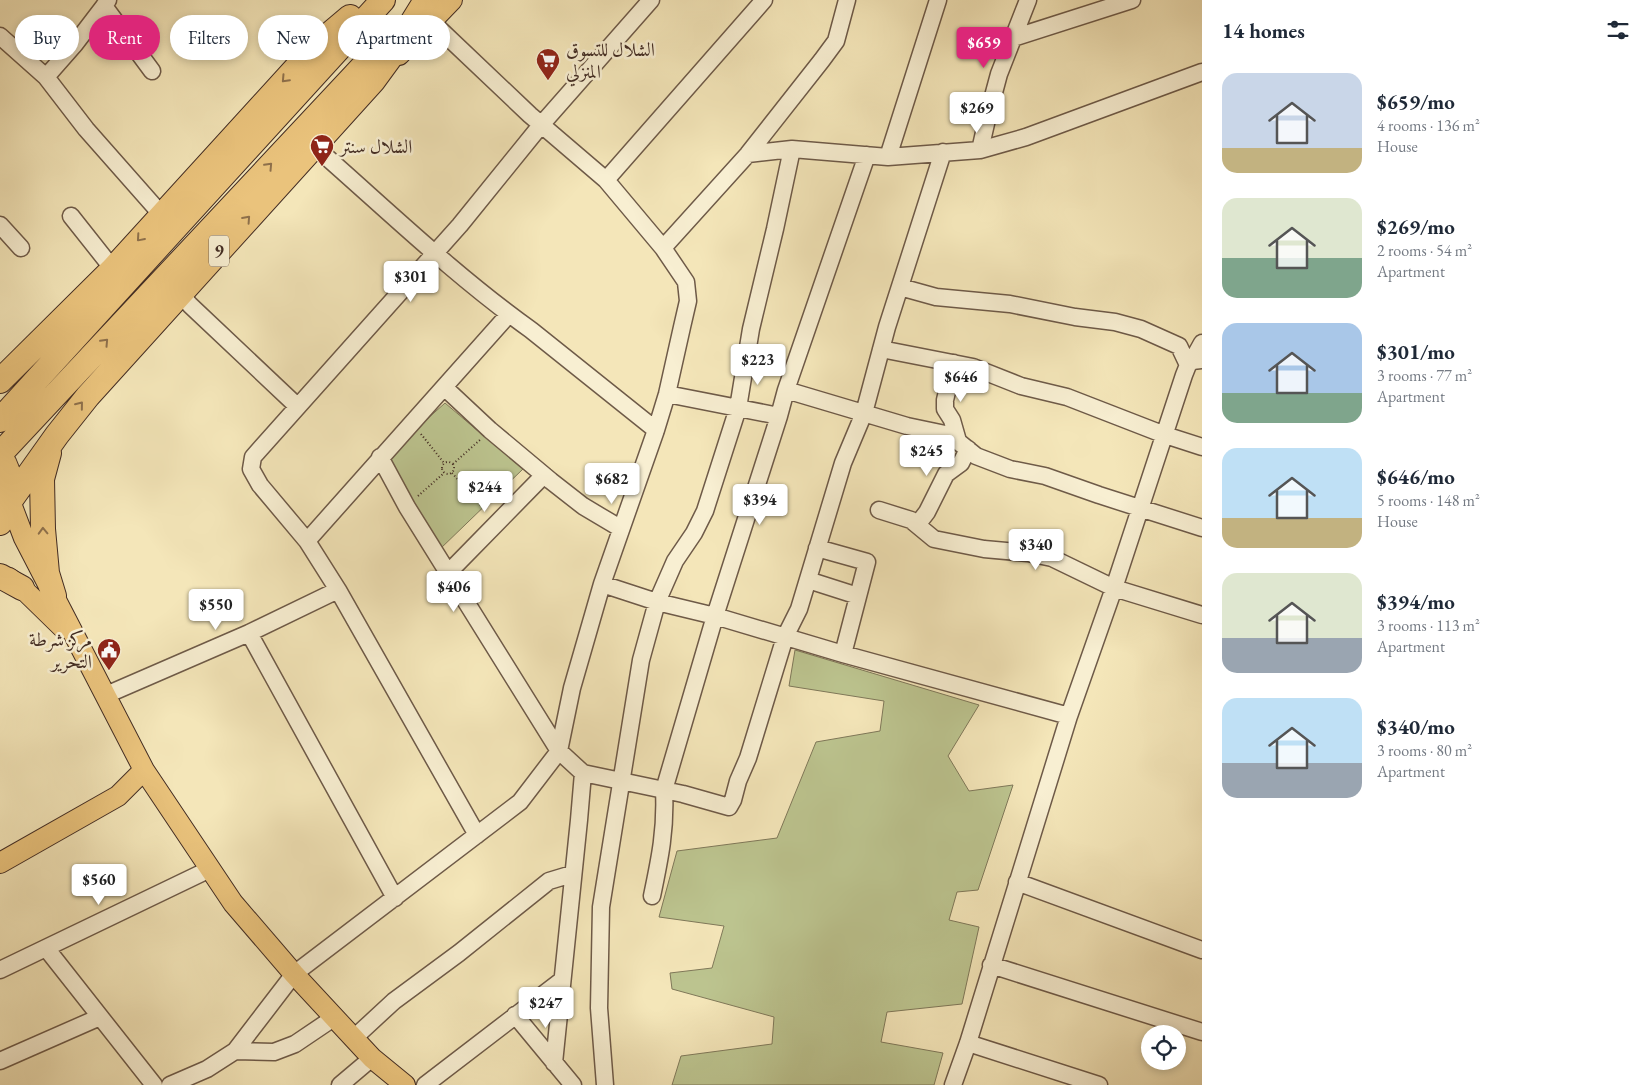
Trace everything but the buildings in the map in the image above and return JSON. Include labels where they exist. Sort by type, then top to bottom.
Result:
[{"type":"highway","points":[[0,381],[113,269],[161,214],[318,44],[374,0]]},
{"type":"highway","points":[[0,420],[383,0]]},
{"type":"highway","name":"9","points":[[10,501],[57,435],[88,396],[373,81],[428,7]]},
{"type":"highway","name":"9","points":[[0,523],[10,501],[10,477],[0,455],[224,214],[428,7]]},
{"type":"highway","points":[[0,367],[22,356],[39,344]]},
{"type":"highway","points":[[54,596],[44,554],[42,479],[57,435]]},
{"type":"highway","points":[[0,576],[22,588]]},
{"type":"main road","points":[[428,7],[452,0]]},
{"type":"main road","points":[[10,501],[24,538],[144,770],[210,869],[233,903],[294,974],[355,1037],[372,1058],[405,1085]]},
{"type":"main road","points":[[0,571],[49,613],[82,651]]},
{"type":"main road","points":[[0,863],[118,796],[144,770]]},
{"type":"street","points":[[477,835],[338,590],[307,541],[260,485],[252,469],[253,457],[435,253],[541,125],[651,0]]},
{"type":"street","points":[[606,180],[764,0]]},
{"type":"street","points":[[663,248],[748,154],[836,41],[847,0]]},
{"type":"street","points":[[888,157],[938,0]]},
{"type":"street","points":[[980,150],[999,74],[1028,0]]},
{"type":"street","points":[[1013,38],[1132,0]]},
{"type":"street","points":[[46,77],[75,44],[106,3],[152,71]]},
{"type":"street","points":[[170,1085],[206,1068],[235,1051],[294,974],[520,802],[559,751],[572,688],[602,584],[667,394],[688,300],[686,282],[663,248],[606,180],[541,125],[428,7]]},
{"type":"street","points":[[0,36],[46,77],[86,129],[161,214]]},
{"type":"street","points":[[748,154],[792,149],[888,157],[980,150],[1026,137],[1202,72]]},
{"type":"street","points":[[314,146],[435,253],[656,430]]},
{"type":"street","points":[[604,1085],[599,1008],[601,907],[620,780],[641,660],[657,602],[675,561],[694,533],[705,510],[738,408],[751,329],[792,149]]},
{"type":"street","points":[[380,457],[407,507],[559,751],[582,773],[664,790],[728,807],[733,800],[738,781],[748,758],[785,637],[799,609],[843,463],[864,413],[881,349],[943,152]]},
{"type":"street","points":[[652,896],[662,848],[665,810],[664,790],[715,616],[786,390],[867,155]]},
{"type":"street","points":[[71,216],[113,269]]},
{"type":"street","points":[[0,225],[21,248]]},
{"type":"street","points":[[900,287],[936,297],[1010,304],[1075,317],[1114,322],[1141,329],[1178,346],[1194,362]]},
{"type":"street","points":[[180,293],[190,305],[297,406]]},
{"type":"street","points":[[307,541],[509,314]]},
{"type":"street","points":[[953,1085],[968,1043],[1069,716],[1166,435],[1202,344]]},
{"type":"street","points":[[881,349],[973,367],[1021,386],[1067,397],[1202,447]]},
{"type":"street","points":[[917,525],[927,512],[946,474],[961,463],[963,445],[945,408],[945,400],[954,363]]},
{"type":"street","points":[[444,386],[490,430],[544,475],[583,506],[620,528]]},
{"type":"street","points":[[786,390],[907,426],[950,435],[976,456],[1010,469],[1045,476],[1202,528]]},
{"type":"street","points":[[667,394],[779,416]]},
{"type":"street","points":[[448,573],[544,475]]},
{"type":"street","points":[[879,510],[912,520],[934,539],[984,549],[1028,553],[1052,558],[1114,588],[1202,616]]},
{"type":"street","points":[[817,548],[867,562],[842,654]]},
{"type":"street","points":[[808,580],[858,596]]},
{"type":"street","points":[[602,584],[657,602],[715,616],[842,654],[1069,716]]},
{"type":"street","points":[[106,695],[249,633],[338,590]]},
{"type":"street","points":[[249,633],[395,898]]},
{"type":"street","points":[[554,1063],[579,820],[582,773]]},
{"type":"street","points":[[0,970],[210,869]]},
{"type":"street","points":[[355,1037],[394,1001],[459,953],[549,881],[572,874]]},
{"type":"street","points":[[1017,882],[1202,950]]},
{"type":"street","points":[[46,948],[154,1085]]},
{"type":"street","points":[[991,965],[1202,1032]]},
{"type":"street","points":[[425,1085],[562,980]]},
{"type":"street","points":[[515,1015],[573,1085]]},
{"type":"street","points":[[0,1061],[100,1017]]},
{"type":"street","points":[[235,1051],[274,1052],[295,1044],[335,1017]]},
{"type":"street","points":[[968,1043],[1099,1085]]},
{"type":"street","points":[[340,1085],[372,1058]]},
{"type":"path","points":[[412,424],[444,463]]},
{"type":"path","points":[[453,464],[490,430]]},
{"type":"path","points":[[444,463],[453,464]]},
{"type":"path","points":[[444,463],[442,468],[444,473]]},
{"type":"path","points":[[452,473],[454,469],[453,464]]},
{"type":"path","points":[[407,507],[444,473],[452,473]]},
{"type":"path","points":[[452,473],[498,522]]},
{"type":"green space","points":[[445,403],[523,469],[439,550],[387,455]]},
{"type":"green space","points":[[795,650],[979,705],[948,756],[969,791],[1013,785],[978,890],[957,892],[949,920],[979,927],[962,1004],[887,1012],[881,1042],[943,1053],[934,1085],[672,1085],[681,1056],[772,1044],[774,1017],[672,989],[670,973],[712,968],[724,926],[659,917],[677,851],[777,838],[816,742],[880,731],[884,701],[789,686]]},
{"type":"place","name":"الشلال للتسوق المنزلي","points":[[548,81]]},
{"type":"place","name":"الشلال سنتر","points":[[322,167]]},
{"type":"place","name":"مركز شرطة التحرير","points":[[109,671]]}]
